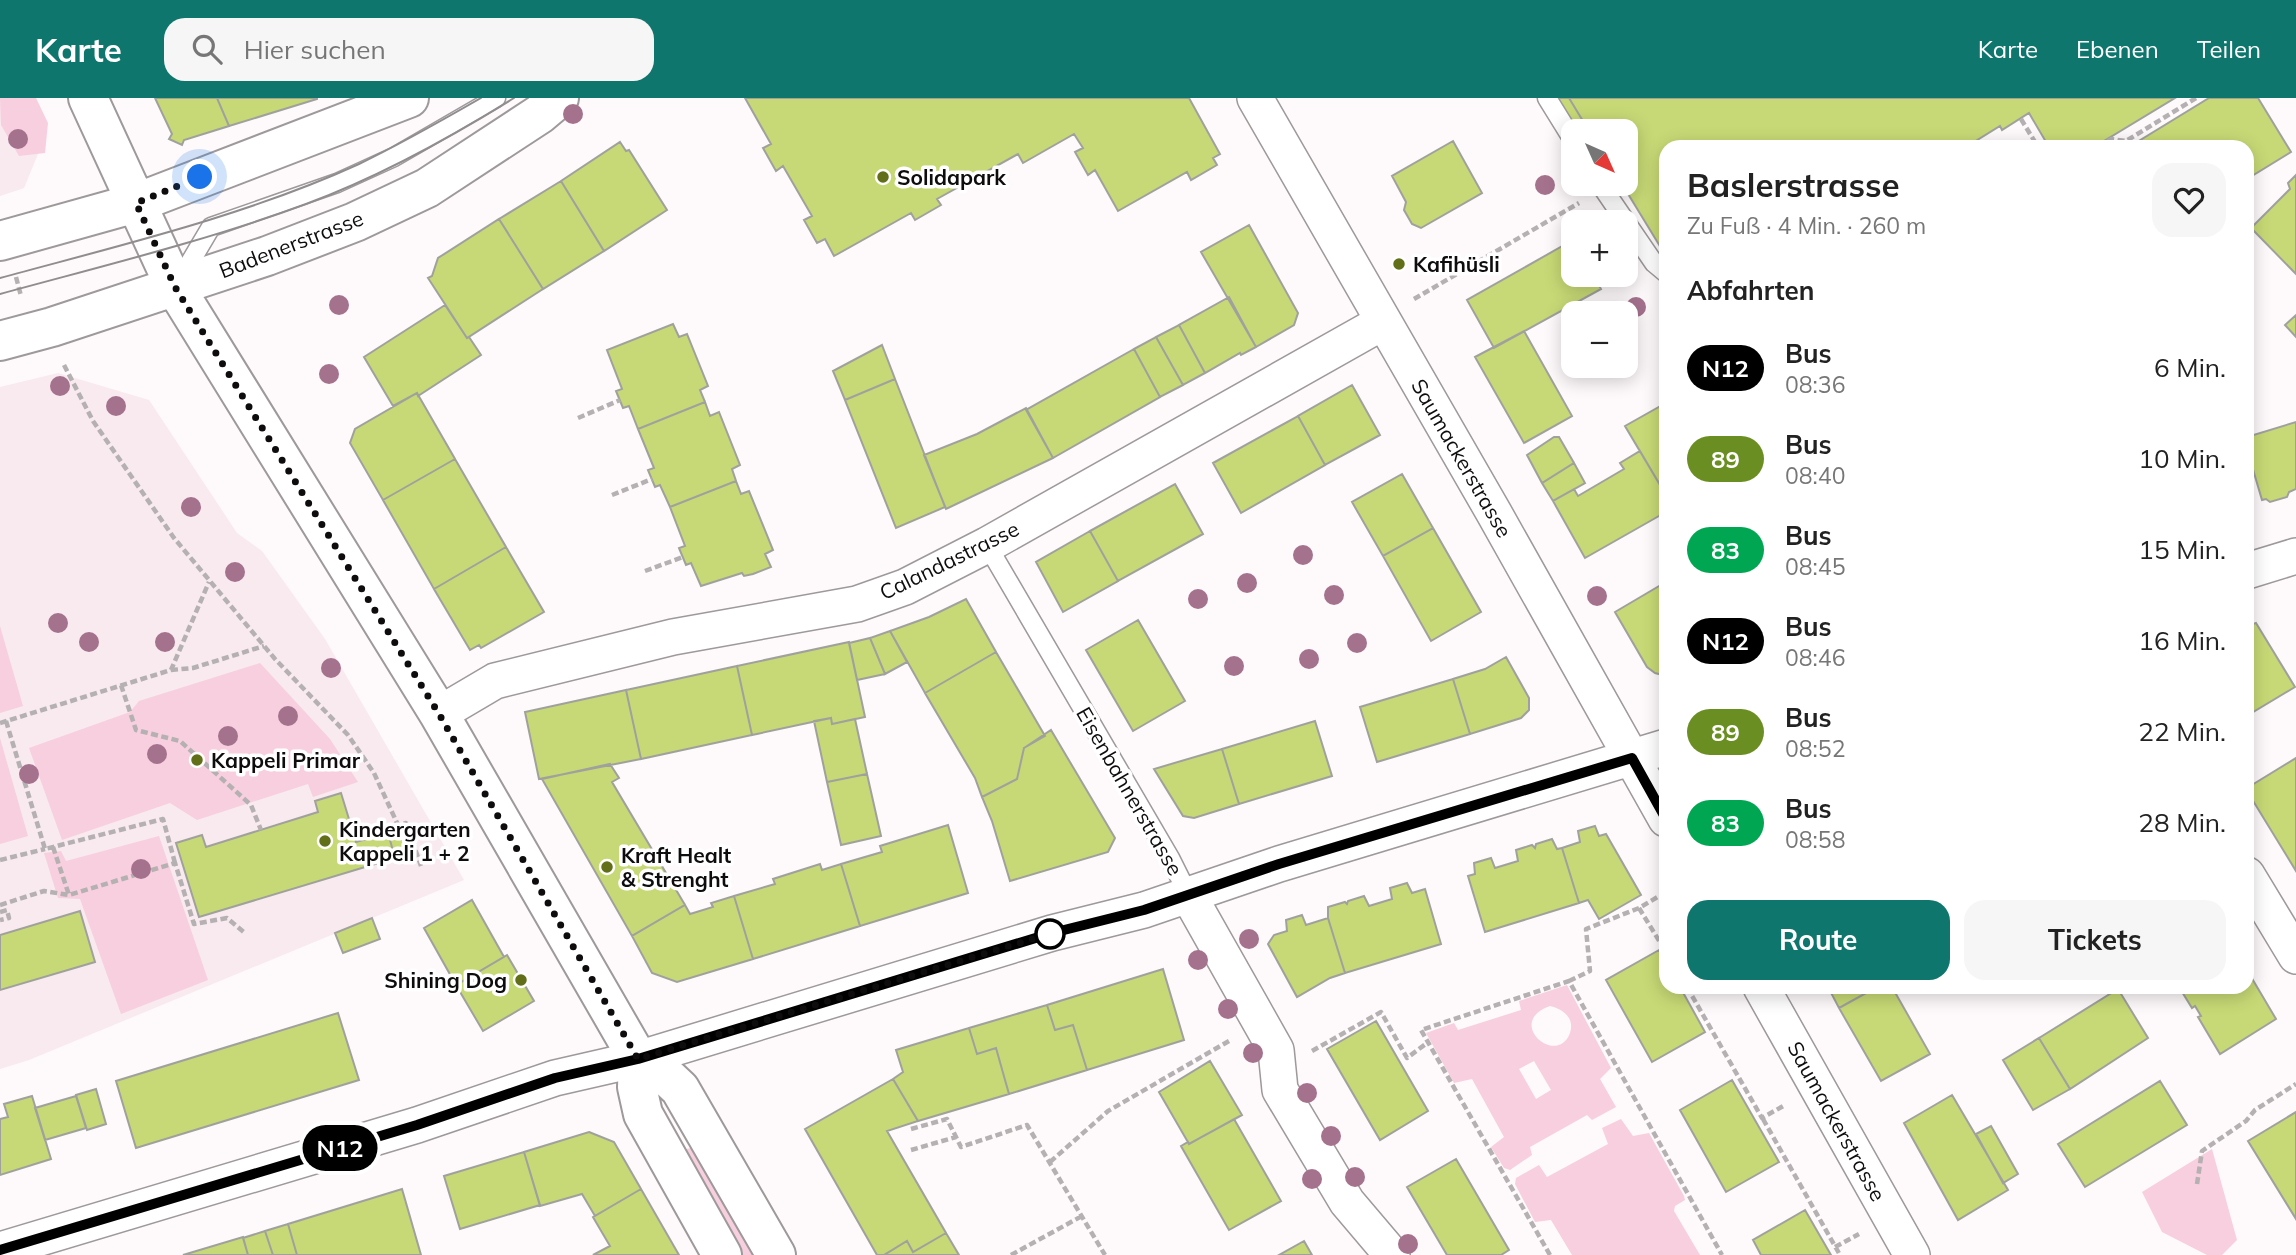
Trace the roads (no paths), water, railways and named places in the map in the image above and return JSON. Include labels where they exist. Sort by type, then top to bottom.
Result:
[{"type":"street","points":[[88,98],[175,287],[439,714],[638,1059],[637,1087],[643,1114],[722,1255]]},
{"type":"street","points":[[0,241],[136,203],[409,98]]},
{"type":"street","name":"Badenerstrasse","points":[[0,341],[175,287],[355,222],[426,188],[541,114],[559,98]]},
{"type":"street","name":"Saumackerstrasse","points":[[1255,98],[1659,806]]},
{"type":"street","name":"Calandastrasse","points":[[439,714],[495,681],[673,637],[857,604],[905,587],[987,545],[1382,322]]},
{"type":"street","points":[[2254,569],[2296,556]]},
{"type":"street","points":[[0,1250],[417,1125],[555,1078],[638,1059],[1052,933],[1144,910],[1292,860],[1659,749]]},
{"type":"street","points":[[2254,887],[2296,956]]},
{"type":"street","name":"Eisenbahnerstrasse","points":[[1189,896],[1276,1050],[1280,1090],[1347,1202],[1392,1255]]},
{"type":"street","name":"Saumackerstrasse","points":[[1765,994],[1912,1255]]},
{"type":"street","points":[[638,1059],[651,1065],[680,1089],[776,1255]]},
{"type":"lane","name":"Badenerstrasse","points":[[175,287],[211,227],[337,183],[405,151],[496,98]]},
{"type":"lane","points":[[1547,98],[1561,121]]},
{"type":"lane","points":[[1609,196],[1659,267]]},
{"type":"lane","name":"Eisenbahnerstrasse","points":[[987,545],[1170,858],[1189,896]]},
{"type":"tram line","points":[[0,278],[182,228],[272,199],[359,164],[481,98]]},
{"type":"tram line","points":[[0,294],[192,241],[306,204],[413,156],[514,98]]},
{"type":"place","name":"Solidapark","points":[[883,177]]},
{"type":"place","name":"Kafihüsli","points":[[1399,264]]},
{"type":"place","name":"Kappeli Primar","points":[[197,760]]},
{"type":"place","name":"Kindergarten Kappeli 1 + 2","points":[[325,841]]},
{"type":"place","name":"Kraft Healt & Strenght","points":[[607,867]]},
{"type":"place","name":"Shining Dog","points":[[521,980]]}]
